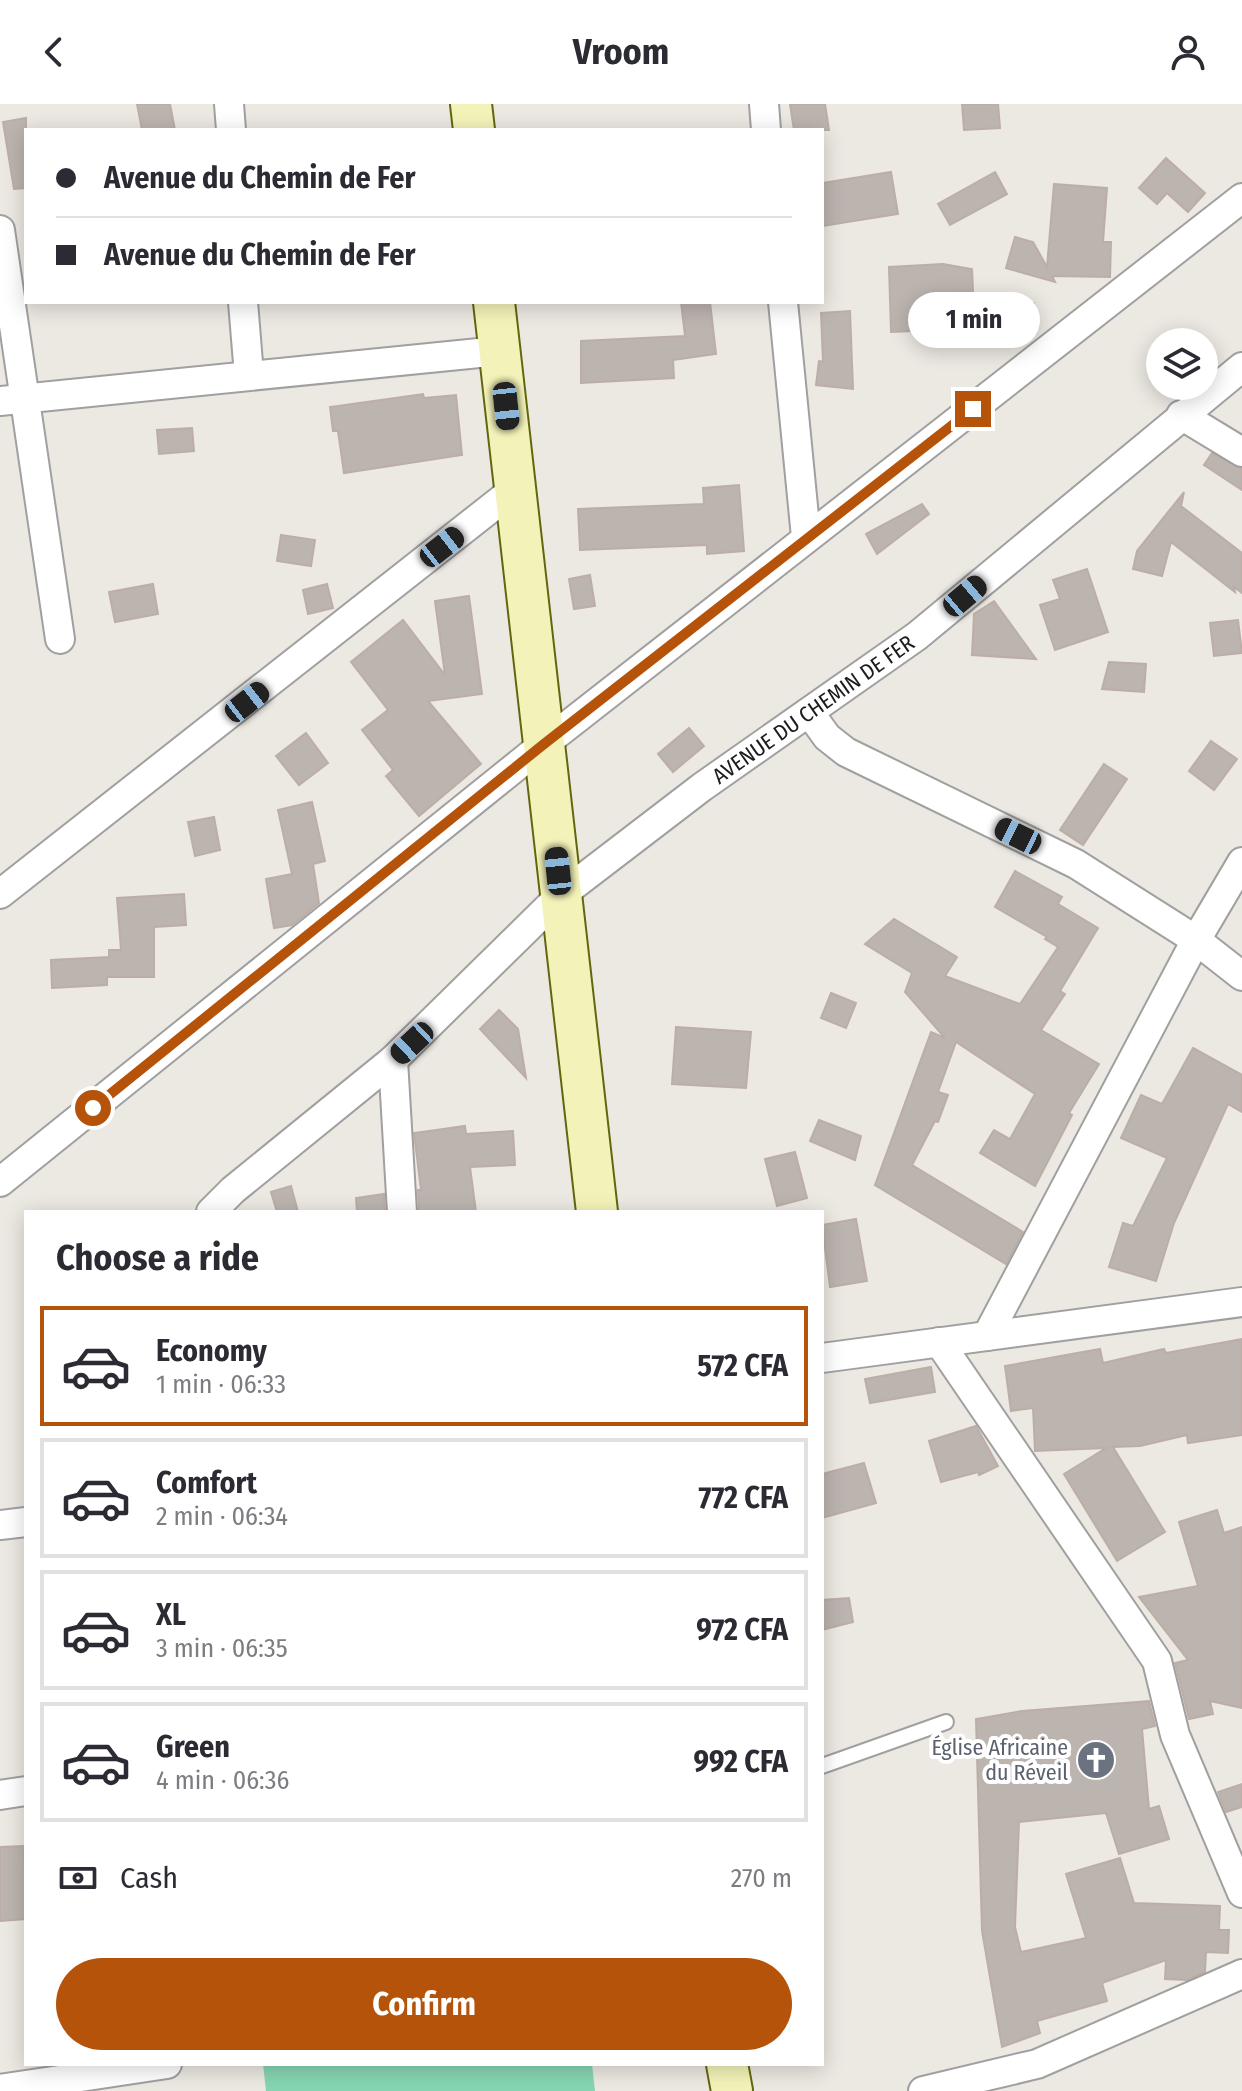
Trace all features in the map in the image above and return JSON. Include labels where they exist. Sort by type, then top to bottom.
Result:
[{"type":"street","points":[[229,104],[231,128]]},
{"type":"street","points":[[471,104],[474,128]]},
{"type":"street","points":[[764,104],[766,128]]},
{"type":"street","points":[[0,1182],[544,744],[1242,198]]},
{"type":"street","points":[[0,230],[12,399],[60,639]]},
{"type":"street","points":[[243,304],[249,375]]},
{"type":"street","points":[[494,304],[597,1210]]},
{"type":"street","points":[[783,304],[806,537]]},
{"type":"street","points":[[12,399],[499,351]]},
{"type":"street","name":"AVENUE DU CHEMIN DE FER","points":[[213,1210],[233,1190],[393,1060],[561,895],[702,787],[917,636],[1242,367]]},
{"type":"street","points":[[1181,415],[1242,452]]},
{"type":"street","points":[[0,894],[515,489]]},
{"type":"street","points":[[809,712],[827,737],[846,752],[1076,864],[1196,940],[1242,976]]},
{"type":"street","points":[[987,1336],[1196,940],[1242,862]]},
{"type":"street","points":[[393,1060],[402,1210]]},
{"type":"street","points":[[824,1358],[1242,1302]]},
{"type":"street","points":[[939,1342],[1157,1661],[1175,1735],[1242,1893]]},
{"type":"street","points":[[0,1525],[24,1522]]},
{"type":"street","points":[[0,1795],[24,1791]]},
{"type":"street","points":[[923,2091],[1037,2064],[1242,1974]]},
{"type":"street","points":[[0,2089],[154,2066]]},
{"type":"street","points":[[727,2066],[732,2091]]},
{"type":"lane","points":[[824,1765],[946,1722]]},
{"type":"green space","points":[[263,2066],[592,2066],[595,2091],[266,2091]]},
{"type":"building","points":[[137,104],[170,104],[175,128],[142,128]]},
{"type":"building","points":[[790,104],[825,104],[829,130],[794,128]]},
{"type":"building","points":[[962,104],[998,104],[1000,128],[964,130]]},
{"type":"building","points":[[26,118],[24,188],[14,189],[3,122]]},
{"type":"building","points":[[1166,158],[1205,193],[1188,212],[1167,193],[1157,204],[1139,188]]},
{"type":"building","points":[[891,172],[898,214],[824,226],[824,183]]},
{"type":"building","points":[[995,172],[1007,194],[950,225],[938,204]]},
{"type":"building","points":[[1054,184],[1107,188],[1103,242],[1111,242],[1110,277],[1052,276],[1055,282],[1006,268],[1015,237],[1033,242],[1047,267]]},
{"type":"building","points":[[943,264],[972,269],[973,291],[939,294],[937,330],[891,332],[889,267]]},
{"type":"building","points":[[1034,303],[1037,323],[988,330],[995,308]]},
{"type":"building","points":[[681,304],[710,304],[716,354],[673,360],[674,378],[581,383],[581,341],[685,336]]},
{"type":"building","points":[[850,311],[853,389],[816,385],[819,361],[823,362],[821,313]]},
{"type":"building","points":[[423,394],[424,398],[456,395],[462,455],[344,473],[338,431],[333,431],[330,407]]},
{"type":"building","points":[[192,428],[194,451],[159,454],[157,430]]},
{"type":"building","points":[[1212,453],[1242,469],[1242,490],[1204,465]]},
{"type":"building","points":[[739,485],[744,551],[707,554],[707,545],[580,550],[578,509],[704,504],[703,488]]},
{"type":"building","points":[[1184,492],[1181,506],[1242,553],[1242,593],[1234,587],[1235,592],[1171,542],[1162,576],[1133,569],[1137,551]]},
{"type":"building","points":[[922,504],[929,514],[877,554],[866,534]]},
{"type":"building","points":[[281,535],[315,540],[311,566],[277,561]]},
{"type":"building","points":[[1087,569],[1108,632],[1055,650],[1040,605],[1060,599],[1053,580]]},
{"type":"building","points":[[590,575],[595,606],[574,609],[569,579]]},
{"type":"building","points":[[153,584],[158,614],[115,622],[109,592]]},
{"type":"building","points":[[327,584],[333,608],[308,614],[303,590]]},
{"type":"building","points":[[469,596],[482,694],[428,701],[481,764],[419,816],[386,776],[393,770],[362,730],[388,710],[351,662],[403,620],[445,675],[435,601]]},
{"type":"building","points":[[994,601],[1036,659],[972,655],[974,614]]},
{"type":"building","points":[[1238,620],[1242,653],[1214,656],[1210,623]]},
{"type":"building","points":[[1109,662],[1146,664],[1144,692],[1102,689]]},
{"type":"building","points":[[689,728],[704,746],[673,772],[658,754]]},
{"type":"building","points":[[306,733],[328,763],[299,785],[276,756]]},
{"type":"building","points":[[1211,741],[1237,759],[1214,790],[1189,771]]},
{"type":"building","points":[[1104,764],[1127,779],[1083,845],[1060,830]]},
{"type":"building","points":[[312,802],[325,861],[313,864],[319,903],[292,925],[274,928],[266,879],[292,874],[278,810]]},
{"type":"building","points":[[214,817],[220,850],[195,856],[188,822]]},
{"type":"building","points":[[1015,871],[1062,897],[1058,904],[1098,928],[1060,991],[1065,994],[1041,1030],[1099,1064],[1069,1113],[1072,1115],[1035,1186],[980,1153],[994,1130],[1010,1139],[1035,1094],[956,1042],[938,1092],[948,1095],[938,1122],[935,1121],[912,1165],[1023,1232],[1006,1264],[875,1185],[931,1032],[945,1038],[905,992],[912,973],[865,944],[894,919],[957,957],[945,976],[1020,1004],[1058,947],[1045,939],[1047,937],[995,907]]},
{"type":"building","points":[[184,894],[186,925],[154,927],[154,977],[107,977],[107,985],[52,988],[51,960],[109,957],[109,950],[121,950],[117,898]]},
{"type":"building","points":[[831,993],[856,1003],[846,1028],[821,1018]]},
{"type":"building","points":[[499,1010],[518,1029],[526,1078],[480,1029]]},
{"type":"building","points":[[676,1027],[751,1032],[746,1088],[672,1084]]},
{"type":"building","points":[[1193,1048],[1242,1075],[1242,1112],[1228,1104],[1174,1223],[1156,1281],[1109,1267],[1123,1223],[1133,1226],[1167,1158],[1121,1138],[1141,1095],[1162,1104]]},
{"type":"building","points":[[819,1120],[861,1136],[855,1160],[810,1141]]},
{"type":"building","points":[[465,1126],[466,1134],[513,1131],[515,1165],[470,1167],[476,1210],[419,1210],[418,1190],[421,1190],[414,1133]]},
{"type":"building","points":[[795,1152],[807,1198],[777,1206],[765,1159]]},
{"type":"building","points":[[291,1186],[297,1210],[276,1210],[271,1192]]},
{"type":"building","points":[[384,1194],[385,1210],[357,1210],[356,1198]]},
{"type":"building","points":[[856,1219],[867,1281],[830,1287],[824,1225]]},
{"type":"building","points":[[1242,1339],[1242,1435],[1188,1443],[1187,1435],[1140,1446],[1113,1447],[1165,1532],[1117,1561],[1064,1474],[1106,1448],[1035,1451],[1033,1408],[1011,1411],[1005,1366],[1100,1349],[1103,1363],[1164,1349],[1166,1353]]},
{"type":"building","points":[[931,1367],[935,1392],[870,1403],[865,1379]]},
{"type":"building","points":[[976,1426],[998,1466],[979,1475],[978,1472],[941,1482],[929,1441]]},
{"type":"building","points":[[864,1463],[876,1503],[824,1517],[824,1473]]},
{"type":"building","points":[[1217,1510],[1224,1533],[1242,1527],[1242,1708],[1210,1701],[1213,1714],[1189,1719],[1175,1663],[1188,1660],[1139,1597],[1198,1586],[1179,1522]]},
{"type":"building","points":[[849,1598],[853,1622],[824,1629],[824,1600]]},
{"type":"building","points":[[1149,1701],[1155,1726],[1142,1729],[1149,1809],[1159,1806],[1169,1839],[1119,1854],[1106,1813],[1019,1822],[1015,1927],[1021,1952],[1086,1938],[1066,1874],[1120,1858],[1134,1903],[1220,1906],[1219,1930],[1229,1930],[1228,1953],[1206,1952],[1205,1972],[1187,1980],[1165,1979],[1166,1960],[1102,1983],[1107,2001],[1037,2021],[1040,2033],[1002,2047],[982,1931],[976,1719],[1022,1711]]},
{"type":"building","points":[[1242,1784],[1242,1807],[1226,1812],[1218,1792]]},
{"type":"building","points":[[24,1846],[24,1919],[0,1921],[0,1847]]},
{"type":"place","name":"Église Africaine du Réveil","points":[[1096,1760]]},
{"type":"route","points":[[93,1108],[544,744],[973,409]]}]
